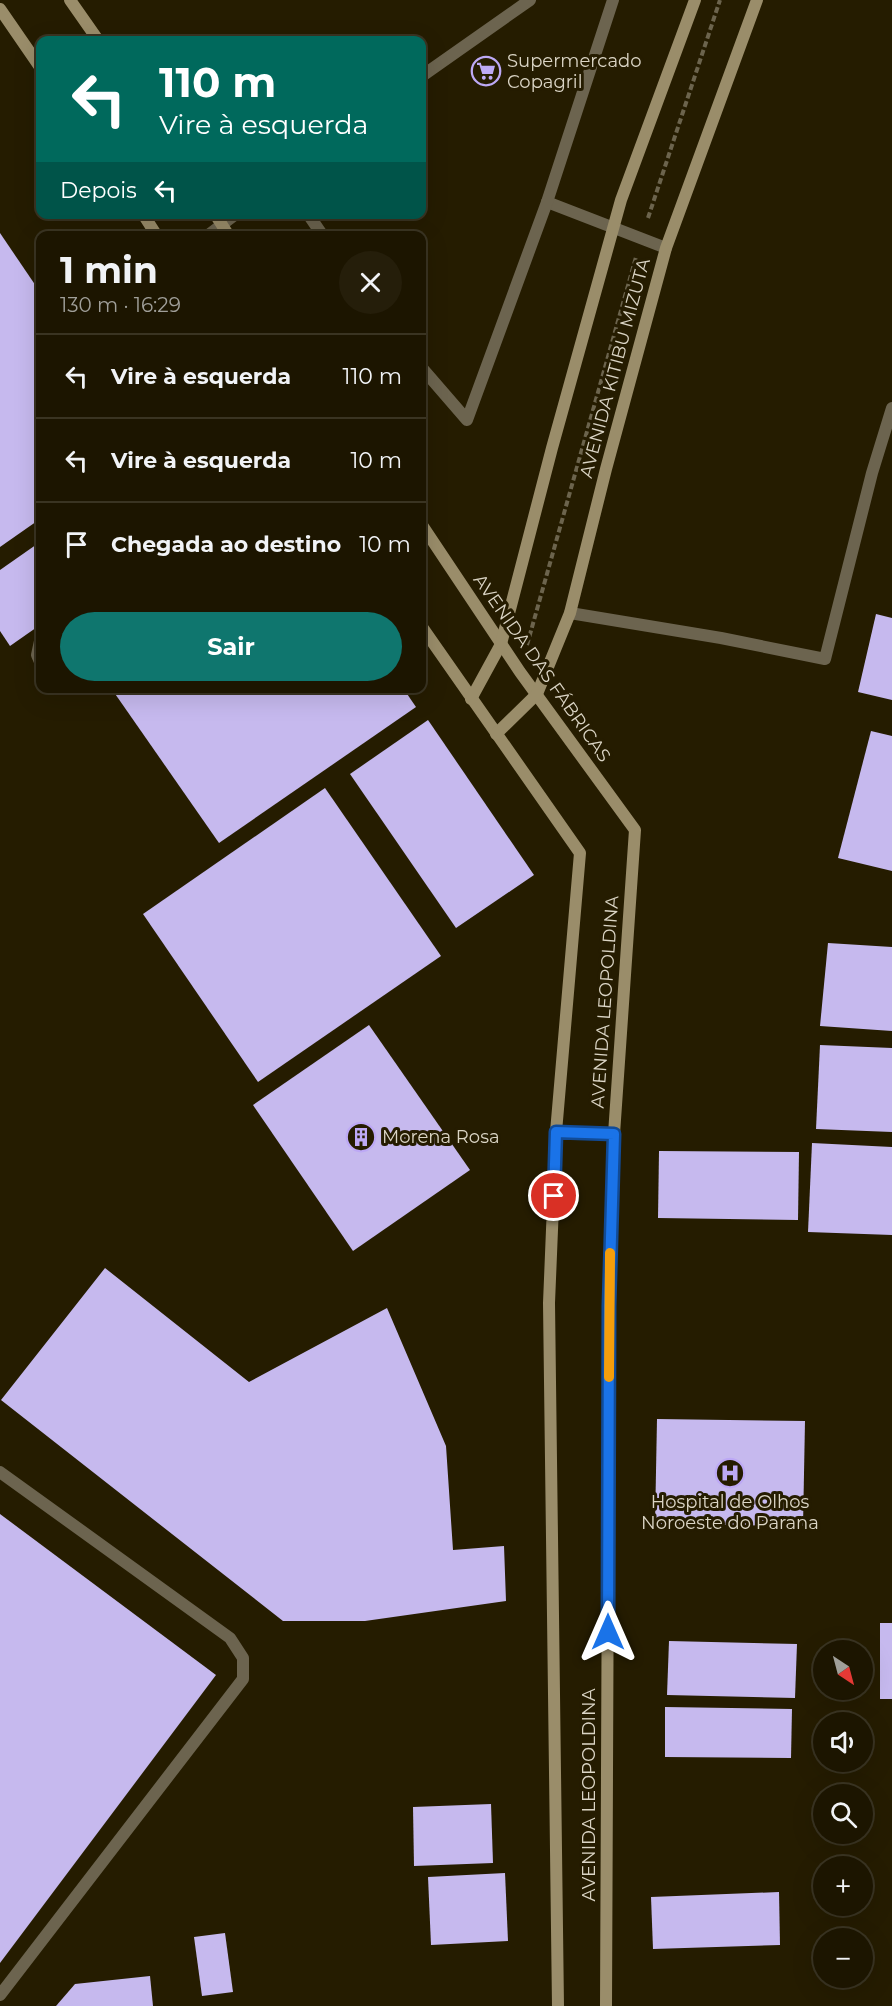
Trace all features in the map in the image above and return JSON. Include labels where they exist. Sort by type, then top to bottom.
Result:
[{"type":"street","points":[[70,0],[95,36]]},
{"type":"street","points":[[426,73],[530,0]]},
{"type":"street","points":[[426,373],[467,420],[547,202],[613,0]]},
{"type":"street","points":[[471,699],[501,644],[621,200],[695,0]]},
{"type":"street","name":"AVENIDA KITIBU MIZUTA","points":[[496,734],[537,694],[570,613],[606,469],[666,248],[757,0]]},
{"type":"street","points":[[0,9],[36,61]]},
{"type":"street","points":[[547,202],[666,248]]},
{"type":"street","points":[[570,613],[721,638],[825,659],[872,473],[892,408]]},
{"type":"street","name":"AVENIDA DAS FÁBRICAS","points":[[426,531],[520,672],[636,830]]},
{"type":"street","points":[[426,633],[496,734]]},
{"type":"street","name":"AVENIDA LEOPOLDINA","points":[[496,734],[580,853],[556,1132],[549,1303],[558,2006]]},
{"type":"street","name":"AVENIDA LEOPOLDINA","points":[[606,2006],[609,1306],[614,1134],[636,830]]},
{"type":"street","points":[[556,1132],[614,1134]]},
{"type":"street","points":[[0,1472],[230,1638],[243,1658],[243,1678],[0,1995]]},
{"type":"path","points":[[520,672],[641,238],[720,0]]},
{"type":"building","points":[[0,233],[36,286],[36,522],[0,547]]},
{"type":"building","points":[[36,545],[36,628],[10,646],[0,631],[0,570]]},
{"type":"building","points":[[876,614],[892,618],[892,700],[858,692]]},
{"type":"building","points":[[114,693],[406,693],[416,707],[219,843]]},
{"type":"building","points":[[428,720],[534,875],[456,928],[350,774]]},
{"type":"building","points":[[871,731],[892,736],[892,871],[838,858]]},
{"type":"building","points":[[325,788],[441,956],[258,1082],[143,914]]},
{"type":"building","points":[[828,943],[892,947],[892,1031],[820,1026]]},
{"type":"building","name":"Morena Rosa","points":[[369,1025],[470,1170],[353,1251],[253,1105]]},
{"type":"building","points":[[820,1045],[892,1048],[892,1132],[816,1129]]},
{"type":"building","points":[[812,1143],[892,1147],[892,1235],[808,1232]]},
{"type":"building","points":[[659,1151],[799,1152],[798,1220],[658,1218]]},
{"type":"building","points":[[105,1268],[249,1382],[387,1308],[446,1446],[453,1550],[504,1546],[506,1601],[365,1621],[283,1621],[1,1400]]},
{"type":"building","name":"Hospital de Olhos Noroeste do Parana","points":[[657,1419],[805,1421],[803,1526],[655,1524]]},
{"type":"building","points":[[0,1514],[216,1675],[0,1963]]},
{"type":"building","points":[[880,1623],[892,1623],[892,1699],[880,1699]]},
{"type":"building","points":[[669,1641],[797,1644],[795,1698],[667,1695]]},
{"type":"building","points":[[665,1707],[792,1709],[791,1758],[665,1757]]},
{"type":"building","points":[[491,1804],[493,1863],[414,1866],[413,1807]]},
{"type":"building","points":[[505,1873],[508,1941],[431,1945],[428,1877]]},
{"type":"building","points":[[779,1892],[780,1945],[653,1949],[651,1897]]},
{"type":"building","points":[[225,1933],[233,1992],[202,1996],[194,1937]]},
{"type":"building","points":[[150,1976],[153,2006],[56,2006],[75,1984]]},
{"type":"slow traffic","points":[[609,1377],[610,1253]]},
{"type":"place","name":"Supermercado Copagril","points":[[486,71]]},
{"type":"place","name":"Morena Rosa","points":[[361,1137]]},
{"type":"place","name":"Hospital de Olhos Noroeste do Parana","points":[[730,1473]]},
{"type":"route","points":[[554,1196],[556,1132],[614,1134],[609,1306],[608,1632]]}]
